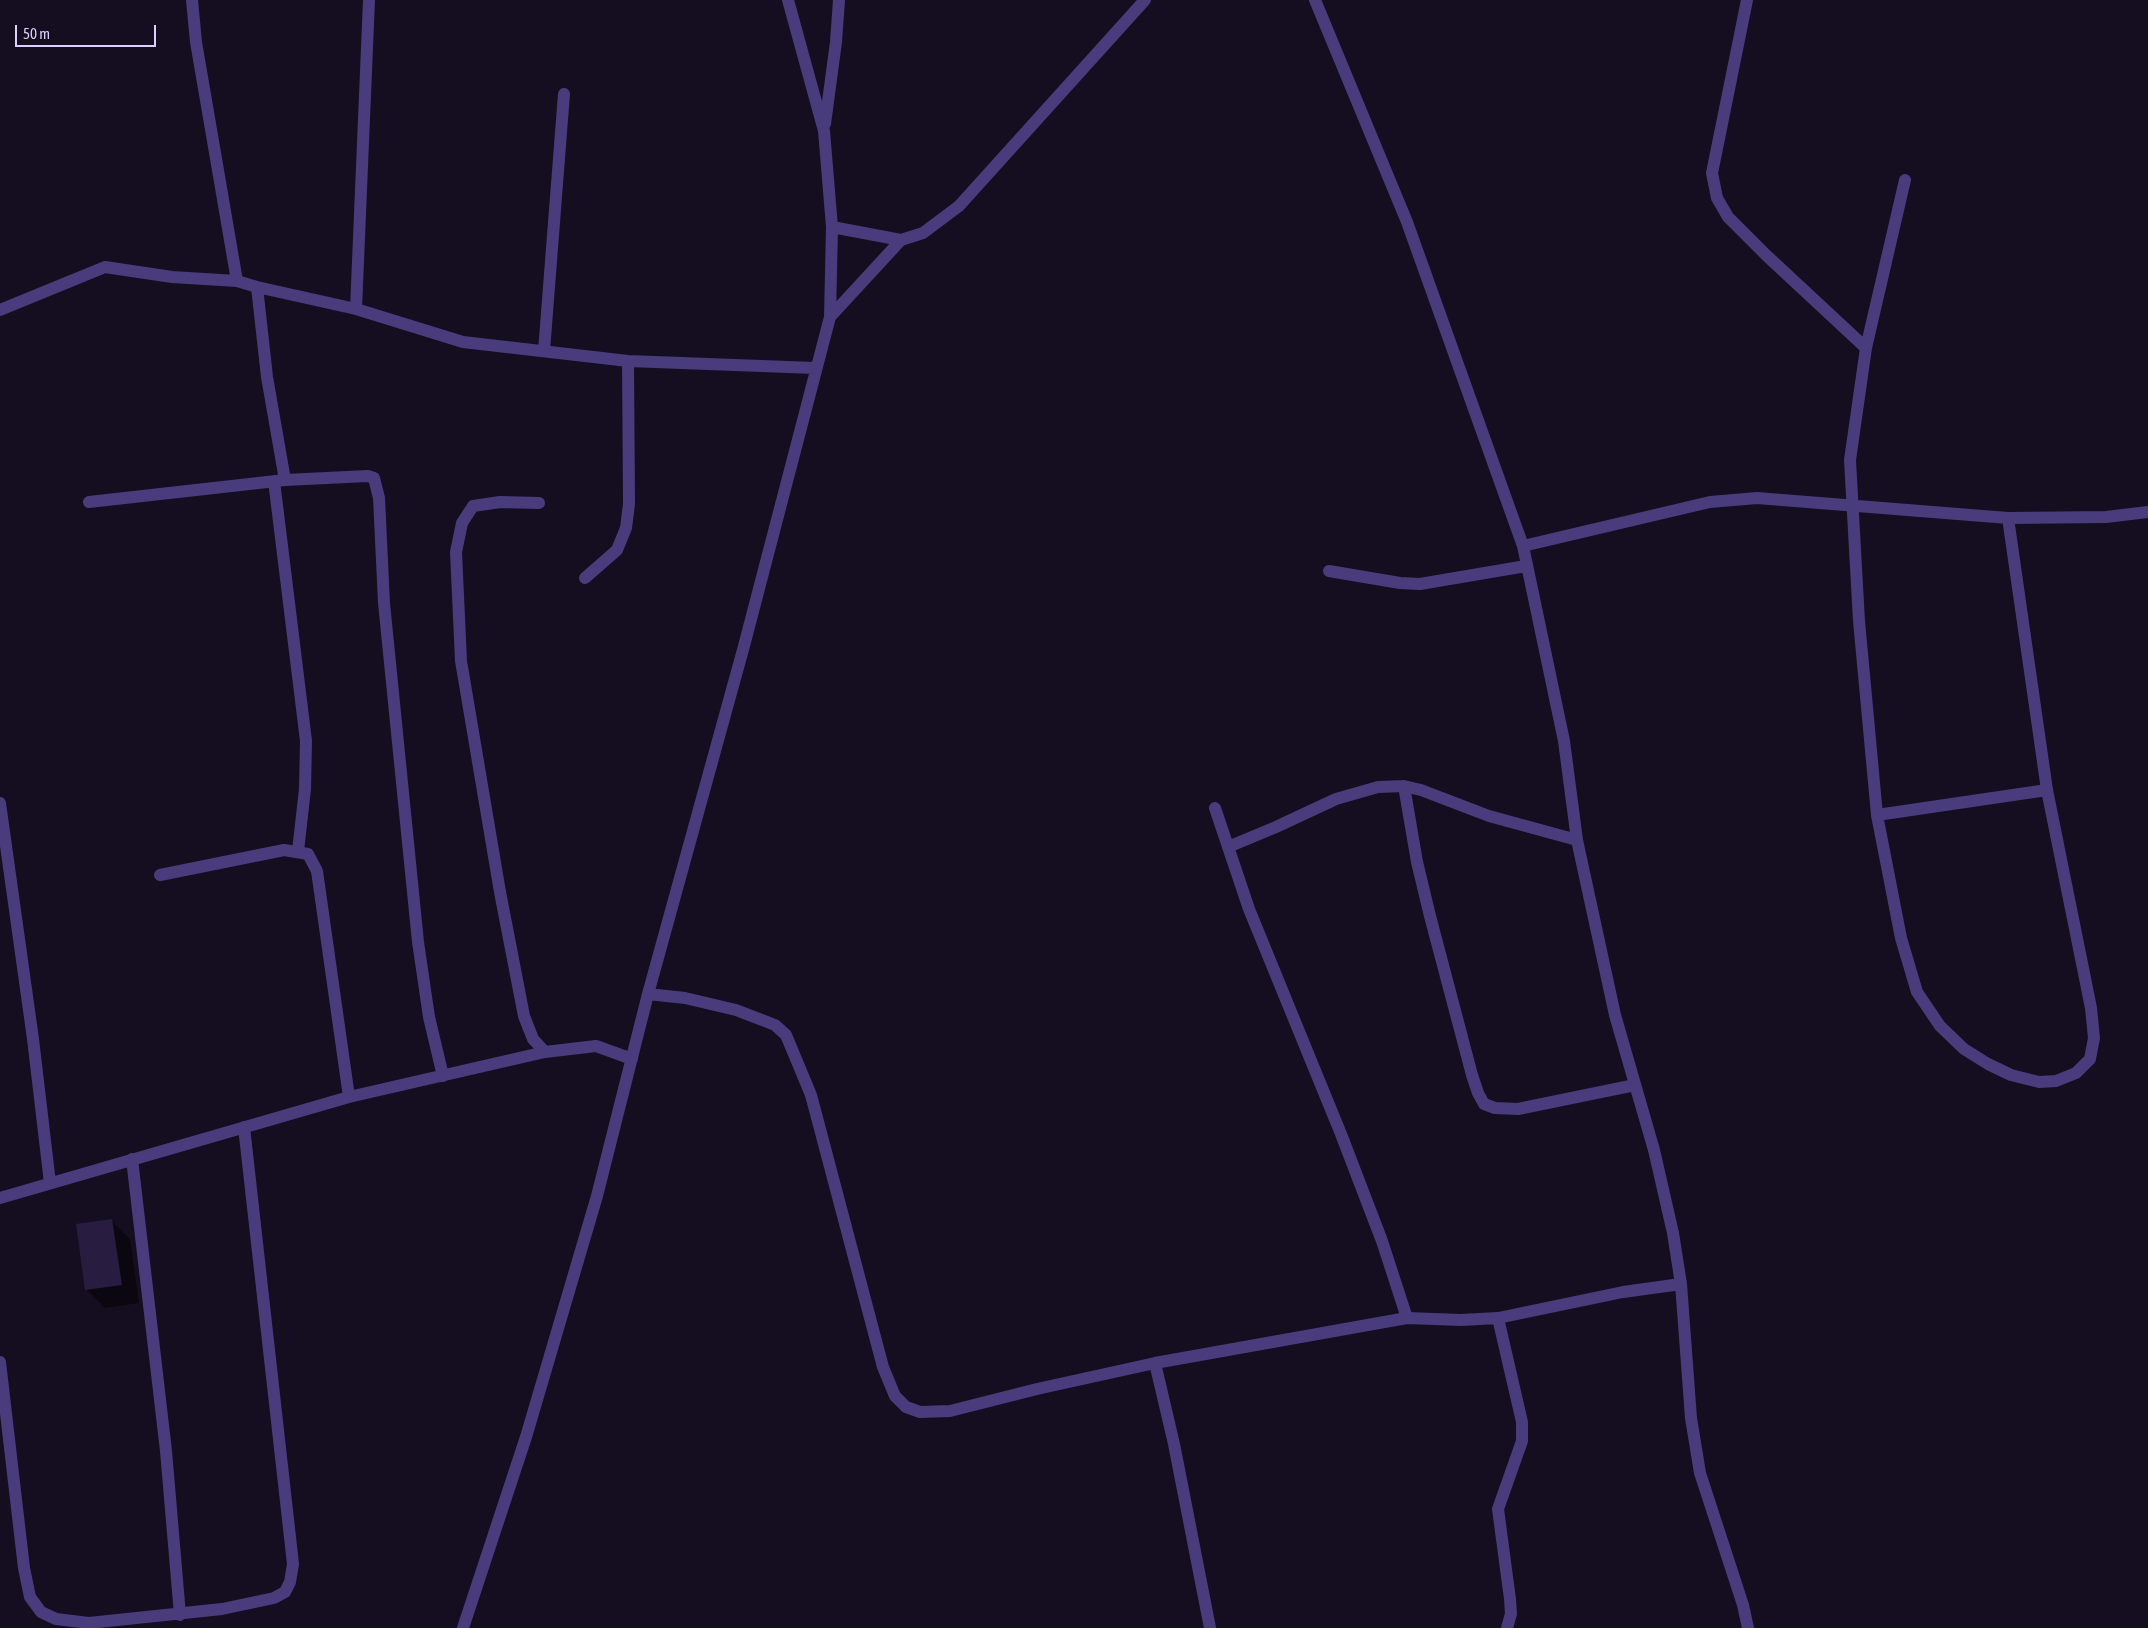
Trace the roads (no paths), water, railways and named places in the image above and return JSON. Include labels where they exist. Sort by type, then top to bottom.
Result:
[{"type":"street","points":[[192,0],[196,42],[237,280]]},
{"type":"street","points":[[356,309],[369,0]]},
{"type":"street","points":[[463,1628],[529,1428],[597,1196],[648,994],[744,646],[815,368],[830,317],[832,227],[824,131],[788,0]]},
{"type":"street","points":[[824,131],[836,42],[839,0]]},
{"type":"street","points":[[832,227],[901,240],[923,233],[959,206],[1145,0]]},
{"type":"street","points":[[1315,0],[1407,222],[1523,546],[1564,741],[1577,840],[1615,1015],[1654,1150],[1673,1233],[1682,1284],[1691,1418],[1697,1456],[1748,1628]]},
{"type":"street","points":[[1747,0],[1712,172],[1717,198],[1728,217],[1866,348]]},
{"type":"street","points":[[544,351],[564,94]]},
{"type":"street","points":[[1905,180],[1866,348],[1851,446],[1851,504],[1859,621],[1877,815],[1901,938],[1918,992],[1940,1026],[1964,1049],[2004,1072],[2039,1082],[2056,1082],[2076,1073],[2090,1059],[2094,1038],[2091,1008],[2047,790],[2008,518]]},
{"type":"street","points":[[830,317],[901,240]]},
{"type":"street","points":[[0,310],[105,267],[172,278],[237,280],[258,287],[356,309],[463,342],[628,361],[815,368]]},
{"type":"street","points":[[258,287],[306,741],[305,789],[298,851]]},
{"type":"street","points":[[585,578],[617,550],[626,528],[629,504],[628,361]]},
{"type":"street","points":[[89,502],[279,480],[368,476],[374,478],[377,483],[385,613],[418,942],[429,1017],[443,1076]]},
{"type":"street","points":[[1523,546],[1710,502],[1757,498],[2008,518],[2106,516],[2148,512]]},
{"type":"street","points":[[539,503],[500,502],[472,506],[462,523],[456,552],[461,661],[500,892],[524,1016],[533,1039],[545,1052]]},
{"type":"street","points":[[1329,571],[1400,583],[1420,584],[1526,566]]},
{"type":"street","points":[[1228,847],[1276,828],[1336,799],[1378,787],[1404,786],[1421,790],[1490,816],[1577,840]]},
{"type":"street","points":[[1404,786],[1417,862],[1434,934],[1472,1075],[1484,1104],[1495,1108],[1518,1109],[1581,1098],[1635,1085]]},
{"type":"street","points":[[1877,815],[2047,790]]},
{"type":"street","points":[[0,803],[32,1029],[50,1183]]},
{"type":"street","points":[[1214,808],[1250,910],[1341,1134],[1382,1241],[1407,1318]]},
{"type":"street","points":[[160,875],[284,850],[308,854],[317,870],[349,1097]]},
{"type":"street","points":[[648,994],[685,998],[736,1010],[775,1025],[786,1036],[811,1095],[882,1367],[895,1396],[906,1406],[920,1412],[950,1411],[1037,1389],[1155,1364],[1407,1318],[1461,1320],[1498,1318],[1623,1292],[1682,1284]]},
{"type":"street","points":[[0,1198],[349,1097],[545,1052],[596,1046],[632,1059]]},
{"type":"street","points":[[0,1362],[24,1568],[30,1597],[41,1612],[56,1619],[89,1623],[180,1615],[274,1598],[285,1592],[290,1582],[293,1564],[244,1127]]},
{"type":"street","points":[[132,1159],[166,1451],[180,1615]]},
{"type":"street","points":[[1498,1318],[1522,1422],[1522,1441],[1498,1509],[1510,1599],[1511,1614],[1507,1628]]},
{"type":"street","points":[[1155,1364],[1174,1444],[1210,1628]]}]
